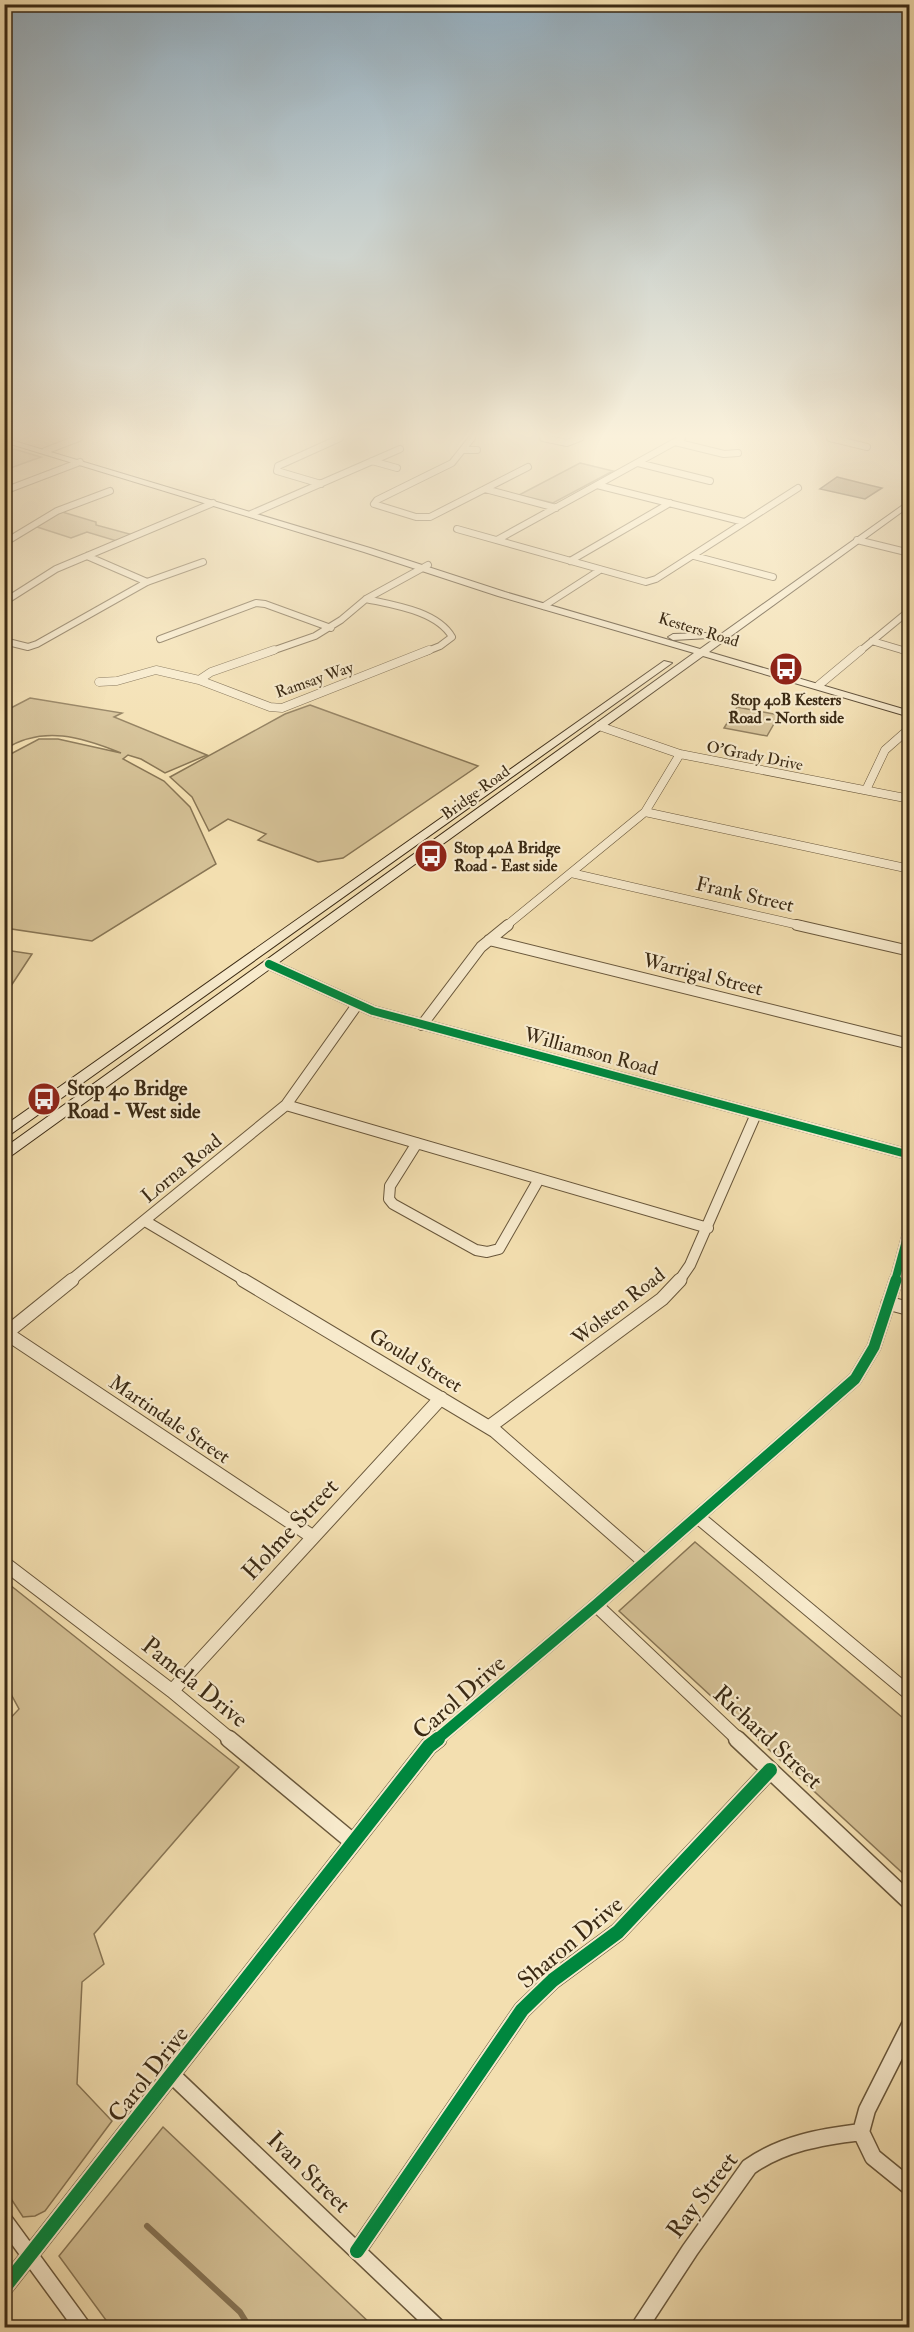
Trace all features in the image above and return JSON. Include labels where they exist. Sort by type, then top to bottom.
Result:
[{"type":"main road","name":"Kesters Road","points":[[357,547],[698,648],[909,714]]},
{"type":"main road","points":[[725,623],[832,547]]},
{"type":"main road","name":"Bridge Road","points":[[4,1134],[585,722],[847,547]]},
{"type":"main road","name":"Kesters Road","points":[[548,603],[673,637],[698,648]]},
{"type":"main road","name":"Bridge Road","points":[[4,1156],[599,726],[698,648],[706,636],[716,629]]},
{"type":"main road","points":[[673,637],[706,636]]},
{"type":"main road","points":[[585,722],[599,726]]},
{"type":"main road","points":[[371,874],[385,879]]},
{"type":"main road","points":[[254,956],[269,964]]},
{"type":"main road","points":[[126,1047],[143,1055]]},
{"type":"street","points":[[4,602],[56,569],[109,547]]},
{"type":"street","points":[[521,547],[651,584],[707,547]]},
{"type":"street","points":[[570,561],[595,547]]},
{"type":"street","points":[[884,547],[909,553]]},
{"type":"street","points":[[87,556],[147,582]]},
{"type":"street","points":[[694,556],[773,577]]},
{"type":"street","points":[[4,641],[28,647],[37,644],[147,582],[203,562]]},
{"type":"street","points":[[99,682],[117,681],[156,670],[199,680],[211,672],[315,636],[330,628],[366,600],[424,567]]},
{"type":"street","points":[[548,603],[600,570]]},
{"type":"street","points":[[4,591],[15,594]]},
{"type":"street","name":"Ramsay Way","points":[[199,680],[207,685],[270,707],[282,708],[440,646],[452,637],[449,629],[432,619],[366,600]]},
{"type":"street","points":[[160,639],[256,603],[265,604],[330,628]]},
{"type":"street","points":[[816,684],[909,610]]},
{"type":"street","points":[[872,641],[909,652]]},
{"type":"street","name":"O'Grady Drive","points":[[599,726],[680,754],[909,799]]},
{"type":"street","points":[[866,790],[885,750],[909,728]]},
{"type":"street","points":[[422,1025],[476,951],[645,812],[680,754]]},
{"type":"street","points":[[645,812],[909,869]]},
{"type":"street","name":"Frank Street","points":[[571,873],[909,951]]},
{"type":"street","name":"Warrigal Street","points":[[489,940],[909,1044]]},
{"type":"street","name":"Williamson Road","points":[[269,964],[357,1005],[422,1025],[909,1155]]},
{"type":"street","name":"Lorna Road","points":[[5,1334],[286,1105],[357,1005]]},
{"type":"street","points":[[286,1105],[708,1228]]},
{"type":"street","name":"Wolsten Road","points":[[489,1427],[670,1292],[690,1265],[708,1228],[756,1114]]},
{"type":"street","points":[[417,1143],[390,1186],[389,1199],[393,1204],[476,1250],[492,1252],[499,1249],[539,1179]]},
{"type":"street","name":"Gould Street","points":[[145,1221],[489,1427],[512,1444],[645,1562]]},
{"type":"street","name":"Carol Drive","points":[[4,2288],[173,2076],[352,1842],[429,1746],[596,1605],[855,1379],[871,1352],[888,1303],[909,1226]]},
{"type":"street","points":[[888,1303],[909,1309]]},
{"type":"street","name":"Martindale Street","points":[[5,1334],[313,1537]]},
{"type":"street","name":"Holme Street","points":[[172,1691],[441,1398]]},
{"type":"street","points":[[698,1517],[908,1692]]},
{"type":"street","name":"Pamela Drive","points":[[4,1563],[172,1691],[352,1842]]},
{"type":"street","name":"Richard Street","points":[[596,1605],[909,1902]]},
{"type":"street","name":"Sharon Drive","points":[[357,2251],[522,2010],[553,1980],[618,1932],[770,1770]]},
{"type":"street","points":[[909,2025],[867,2110],[861,2132],[873,2157],[909,2187]]},
{"type":"street","name":"Ivan Street","points":[[173,2076],[438,2328]]},
{"type":"street","name":"Ray Street","points":[[639,2328],[749,2167],[781,2148],[807,2140],[861,2132]]},
{"type":"street","points":[[4,2220],[83,2328]]},
{"type":"shaded area","points":[[30,698],[122,713],[114,717],[207,755],[165,773],[141,759],[128,755],[123,759],[164,781],[190,807],[216,864],[92,941],[5,928],[5,757],[39,739],[58,739],[121,753],[92,742],[63,736],[34,737],[5,749],[5,711]]},
{"type":"shaded area","points":[[310,705],[478,766],[343,858],[318,862],[258,840],[266,834],[228,819],[209,831],[192,797],[170,777],[285,714]]},
{"type":"shaded area","points":[[737,707],[779,715],[767,736],[724,728]]},
{"type":"shaded area","points":[[4,950],[32,954],[5,995]]},
{"type":"shaded area","points":[[695,1542],[909,1723],[909,1879],[619,1611]]},
{"type":"shaded area","points":[[5,1581],[239,1767],[94,1934],[104,1964],[82,1982],[77,2084],[112,2121],[45,2211],[35,2216],[23,2217],[4,2188],[4,1725],[19,1709],[5,1683]]},
{"type":"shaded area","points":[[163,2127],[374,2327],[111,2327],[59,2256]]},
{"type":"waterway","points":[[147,2226],[240,2312],[250,2328]]},
{"type":"cycle path","points":[[269,964],[373,1011],[910,1155]]},
{"type":"cycle path","points":[[4,2288],[429,1746],[596,1605],[855,1379],[874,1347],[882,1327],[910,1226]]},
{"type":"cycle path","points":[[357,2251],[522,2010],[553,1980],[618,1932],[770,1770]]},
{"type":"place","name":"Stop 40B Kesters Road - North side","points":[[786,669]]},
{"type":"place","name":"Stop 40A Bridge Road - East side","points":[[431,856]]},
{"type":"place","name":"Stop 40 Bridge Road - West side","points":[[44,1099]]}]
